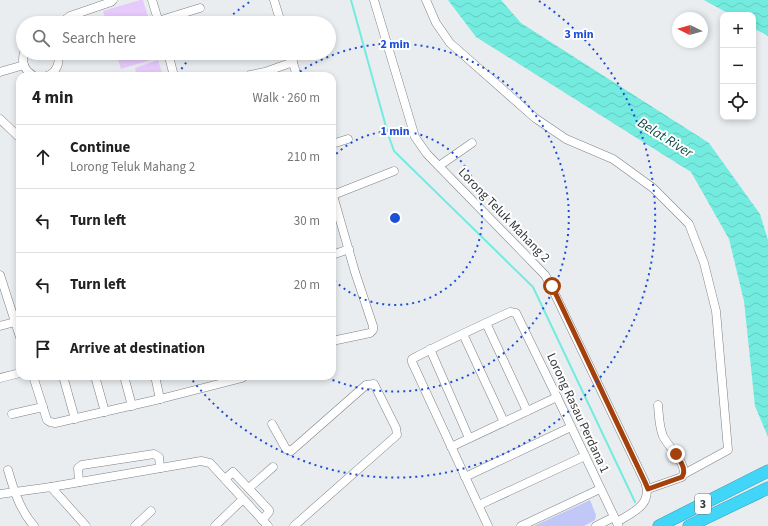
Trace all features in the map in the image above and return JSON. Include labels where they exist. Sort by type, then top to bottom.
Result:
[{"type":"highway","name":"3","points":[[659,526],[768,471]]},
{"type":"highway","name":"3","points":[[688,526],[768,488]]},
{"type":"street","points":[[70,16],[113,0]]},
{"type":"street","points":[[152,0],[157,16]]},
{"type":"street","points":[[274,0],[279,16]]},
{"type":"street","name":"Lorong Teluk Mahang 2","points":[[374,0],[415,137],[420,146],[537,266],[552,286],[648,489]]},
{"type":"street","points":[[426,0],[436,23],[450,43],[535,118],[566,139],[613,159],[653,188],[689,224],[704,263],[716,311],[728,450],[684,474],[682,477],[648,489],[648,496],[644,503],[638,509],[616,522],[596,526]]},
{"type":"street","points":[[177,16],[200,8]]},
{"type":"street","points":[[23,60],[24,65],[29,72]]},
{"type":"street","points":[[54,72],[59,63],[59,60]]},
{"type":"street","points":[[170,60],[173,72]]},
{"type":"street","points":[[264,72],[293,62],[296,72]]},
{"type":"street","points":[[0,72],[24,65]]},
{"type":"street","points":[[0,119],[16,134]]},
{"type":"street","points":[[336,143],[348,140]]},
{"type":"street","points":[[439,166],[472,143]]},
{"type":"street","points":[[336,192],[394,171]]},
{"type":"street","points":[[336,206],[373,326],[373,330],[370,333],[336,341]]},
{"type":"street","points":[[336,254],[349,249]]},
{"type":"street","points":[[0,326],[15,322],[1,279]]},
{"type":"street","name":"Lorong Rasau Perdana 1","points":[[486,323],[510,312],[516,313],[616,522]]},
{"type":"street","points":[[488,526],[412,362],[412,359],[486,323],[527,411]]},
{"type":"street","points":[[463,334],[504,422]]},
{"type":"street","points":[[430,349],[469,438]]},
{"type":"street","points":[[0,378],[16,374]]},
{"type":"street","points":[[34,380],[47,420],[55,423],[132,406],[229,380]]},
{"type":"street","points":[[64,380],[75,419]]},
{"type":"street","points":[[96,380],[105,412]]},
{"type":"street","points":[[125,380],[132,406]]},
{"type":"street","points":[[155,380],[160,399]]},
{"type":"street","points":[[272,424],[286,450],[292,452],[366,385],[374,384],[396,428],[397,435],[294,526]]},
{"type":"street","points":[[451,447],[557,396]]},
{"type":"street","points":[[658,405],[660,427],[663,436],[679,459],[684,469],[684,474]]},
{"type":"street","points":[[12,414],[43,407]]},
{"type":"street","points":[[465,477],[571,427]]},
{"type":"street","points":[[79,482],[78,468],[82,465],[154,454],[159,457],[160,468]]},
{"type":"street","points":[[479,505],[585,456]]},
{"type":"street","points":[[0,494],[205,461],[210,463],[224,479],[265,523],[270,510],[233,472],[224,479]]},
{"type":"street","points":[[249,488],[273,467]]},
{"type":"street","points":[[8,470],[14,492],[24,514],[34,526]]},
{"type":"street","points":[[51,487],[86,526]]},
{"type":"street","points":[[521,526],[600,488]]},
{"type":"street","points":[[215,526],[243,499]]},
{"type":"street","points":[[135,526],[151,511]]},
{"type":"shaded area","points":[[143,0],[148,16],[104,16],[103,11]]},
{"type":"shaded area","points":[[118,60],[150,60],[121,69]]},
{"type":"shaded area","points":[[158,60],[162,72],[136,72],[135,68]]},
{"type":"water","name":"Belat River","points":[[448,0],[501,0],[521,23],[709,143],[760,214],[768,240],[768,437],[755,406],[744,301],[729,239],[691,172],[476,37]]},
{"type":"water","points":[[704,0],[768,0],[768,36],[756,30],[756,12],[726,12]]},
{"type":"building","points":[[590,500],[596,515],[595,520],[584,526],[534,526]]},
{"type":"waterway","points":[[351,0],[394,151],[533,287],[635,502]]},
{"type":"route","points":[[552,286],[648,489],[682,477],[684,474],[684,469],[676,454]]}]
